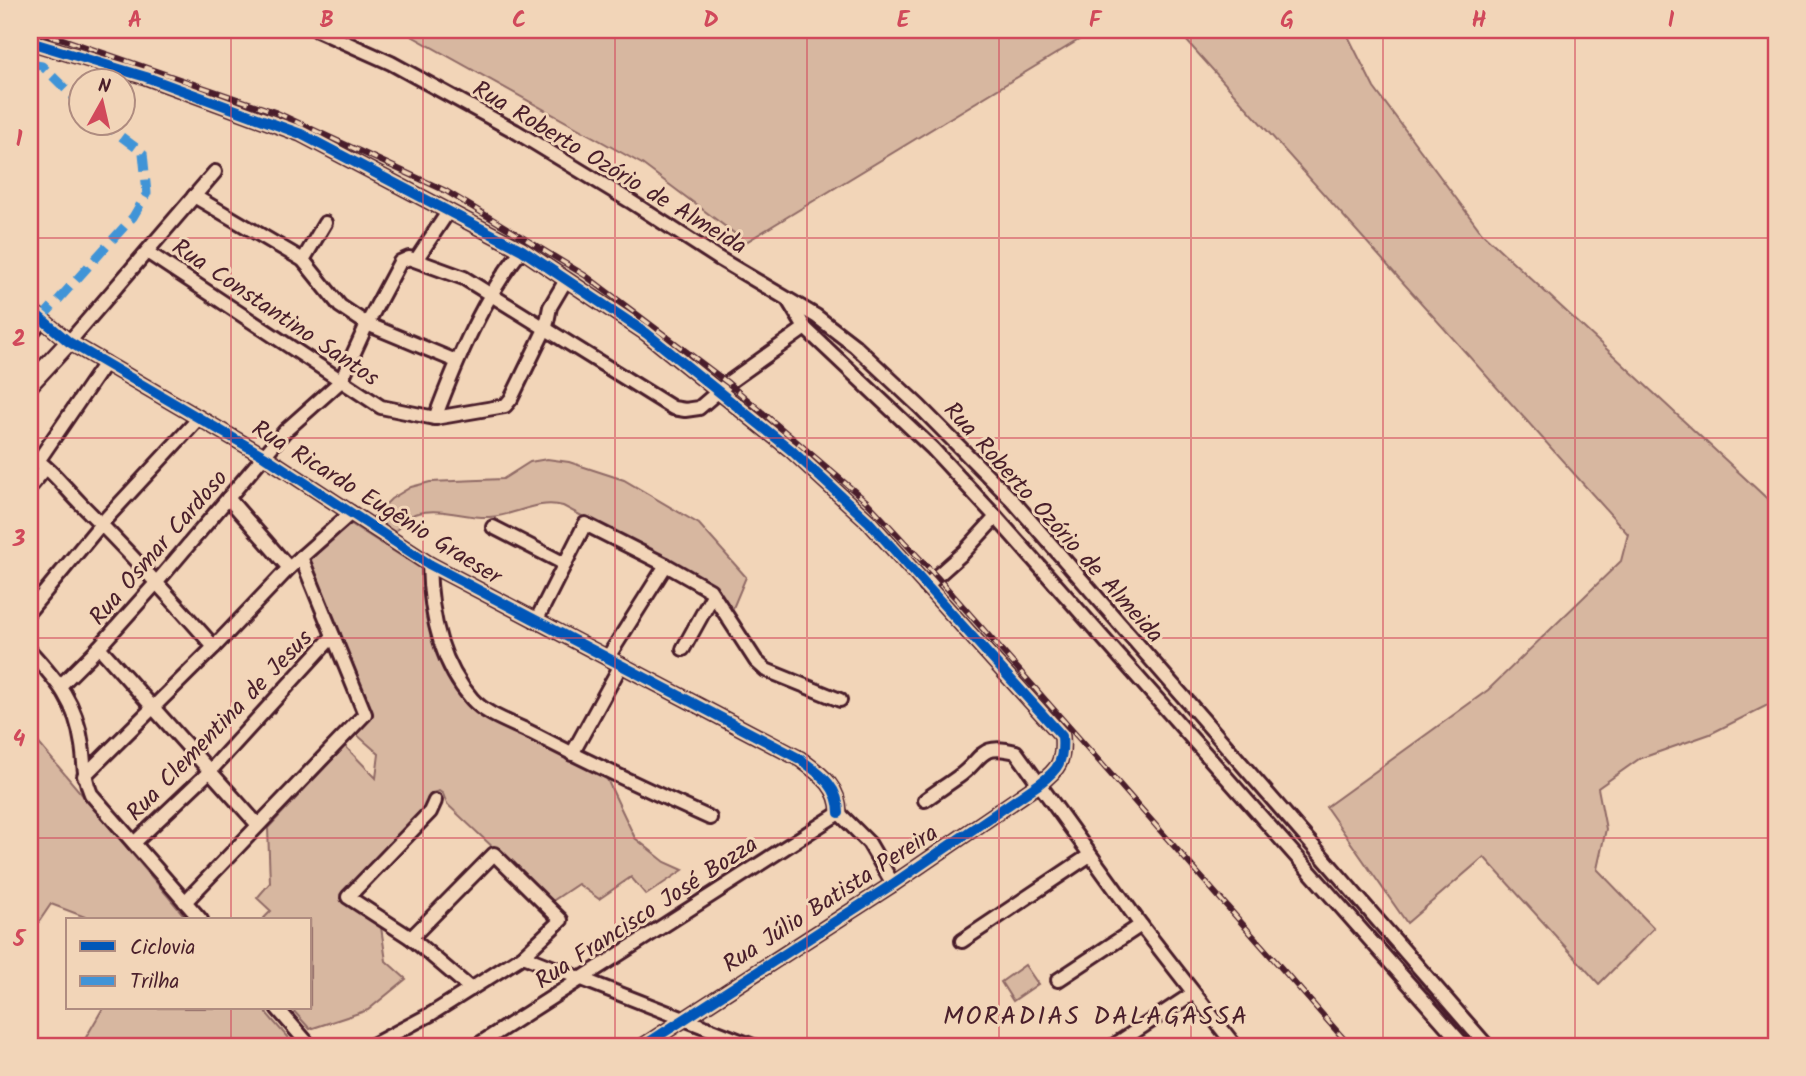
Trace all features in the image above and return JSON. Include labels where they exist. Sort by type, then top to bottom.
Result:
[{"type":"street","name":"Rua Roberto Ozório de Almeida","points":[[317,30],[391,63],[514,131],[786,297],[845,338],[974,460],[1014,502],[1478,1044]]},
{"type":"street","points":[[30,42],[146,77],[301,134],[522,250],[646,332],[719,390],[791,450],[868,521],[926,586],[964,552],[996,517]]},
{"type":"street","points":[[30,384],[215,172]]},
{"type":"street","points":[[194,196],[303,260],[340,306],[367,324],[456,361]]},
{"type":"street","points":[[448,212],[416,260],[464,278],[673,408],[699,408],[719,390],[805,328]]},
{"type":"street","points":[[303,260],[325,223]]},
{"type":"street","points":[[435,418],[456,361],[502,273],[522,250]]},
{"type":"street","name":"Rua Constantino Santos","points":[[147,252],[381,407],[435,418],[505,406],[511,399],[546,327]]},
{"type":"street","name":"Rua Osmar Cardoso","points":[[61,685],[157,582],[300,416],[341,381],[400,262],[409,258],[416,260]]},
{"type":"street","points":[[546,327],[550,307],[566,280]]},
{"type":"street","points":[[786,297],[805,328],[922,439],[996,517],[1464,1046]]},
{"type":"street","name":"Rua Ricardo Eugênio Graeser","points":[[33,320],[264,456],[429,564],[800,760],[826,779],[839,798],[839,813]]},
{"type":"street","points":[[30,487],[38,462],[105,363]]},
{"type":"street","points":[[30,611],[101,524],[199,418]]},
{"type":"street","points":[[38,462],[157,582],[214,647]]},
{"type":"street","points":[[228,498],[289,568]]},
{"type":"street","points":[[84,776],[289,568],[351,513]]},
{"type":"street","points":[[536,621],[585,524],[710,590],[756,661],[766,670],[840,700]]},
{"type":"street","points":[[493,527],[565,564]]},
{"type":"street","points":[[184,902],[365,714],[301,557]]},
{"type":"street","points":[[429,564],[432,611],[440,637],[451,664],[473,700],[488,711],[572,754],[710,818]]},
{"type":"street","points":[[608,657],[666,565]]},
{"type":"street","name":"Rua Júlio Batista Pereira","points":[[643,1046],[893,884],[1055,772],[1063,754],[1062,736],[926,586]]},
{"type":"street","points":[[683,649],[713,596]]},
{"type":"street","name":"Rua Clementina de Jesus","points":[[134,844],[209,772],[333,636]]},
{"type":"street","points":[[99,647],[258,825]]},
{"type":"street","points":[[30,651],[61,685],[74,715],[82,745],[84,776],[91,794],[199,918]]},
{"type":"street","points":[[572,754],[621,665]]},
{"type":"street","points":[[925,800],[961,776],[982,753],[1000,748],[1016,752],[1192,994],[1234,1046]]},
{"type":"street","points":[[435,801],[430,812],[348,897],[411,938],[471,989]]},
{"type":"street","points":[[1263,817],[1277,806]]},
{"type":"street","points":[[839,813],[869,843],[893,884]]},
{"type":"street","name":"Rua Francisco José Bozza","points":[[476,1046],[839,813]]},
{"type":"street","points":[[1298,857],[1311,846]]},
{"type":"street","points":[[371,1046],[431,1014],[523,956],[561,920],[494,854],[411,938]]},
{"type":"street","points":[[962,941],[1090,855]]},
{"type":"street","points":[[1058,980],[1141,925]]},
{"type":"street","points":[[523,956],[753,1046]]},
{"type":"street","points":[[1113,1046],[1132,1041],[1192,994]]},
{"type":"street","points":[[278,1010],[310,1046]]},
{"type":"shaded area","points":[[401,30],[1095,30],[746,242],[642,164]]},
{"type":"shaded area","points":[[1177,30],[1345,30],[1374,88],[1482,233],[1776,507],[1776,701],[1710,734],[1639,759],[1598,788],[1606,829],[1597,869],[1654,928],[1599,984],[1484,857],[1407,923],[1326,807],[1488,690],[1621,561],[1628,534]]},
{"type":"shaded area","points":[[547,459],[569,462],[624,480],[699,524],[746,577],[731,613],[720,593],[710,584],[563,506],[535,506],[489,517],[427,511],[411,516],[394,533],[370,520],[391,499],[411,487],[430,482],[503,479],[530,462]]},
{"type":"shaded area","points":[[351,524],[423,570],[428,617],[463,696],[605,775],[635,838],[665,862],[683,870],[646,895],[631,877],[599,899],[578,884],[551,902],[447,804],[443,794],[439,791],[432,793],[427,799],[427,810],[341,898],[381,927],[386,961],[406,979],[368,1010],[310,1029],[293,1010],[312,1010],[312,918],[264,918],[271,911],[257,898],[270,883],[268,828],[345,746],[376,778],[379,754],[356,734],[371,717],[309,559]]},
{"type":"shaded area","points":[[30,733],[186,918],[88,918],[51,904],[30,935]]},
{"type":"shaded area","points":[[1025,965],[1038,984],[1013,1001],[1001,982]]},
{"type":"shaded area","points":[[102,1010],[264,1010],[295,1046],[81,1046]]},
{"type":"railway","points":[[30,32],[63,39],[275,112],[446,191],[586,276],[728,383],[866,501],[937,577],[1350,1046]]},
{"type":"marked path","points":[[30,64],[42,66],[66,89]]},
{"type":"marked path","points":[[40,320],[133,217],[147,193],[143,153],[121,136]]},
{"type":"cycle path","points":[[30,42],[146,77],[301,134],[522,250],[646,333],[791,450],[868,521],[1062,736],[1059,764],[1039,784],[893,884],[643,1046]]},
{"type":"cycle path","points":[[30,309],[69,342],[264,456],[429,564],[800,759],[832,788],[839,813]]},
{"type":"district","name":"MORADIAS DALAGASSA","points":[[1096,1015]]}]
